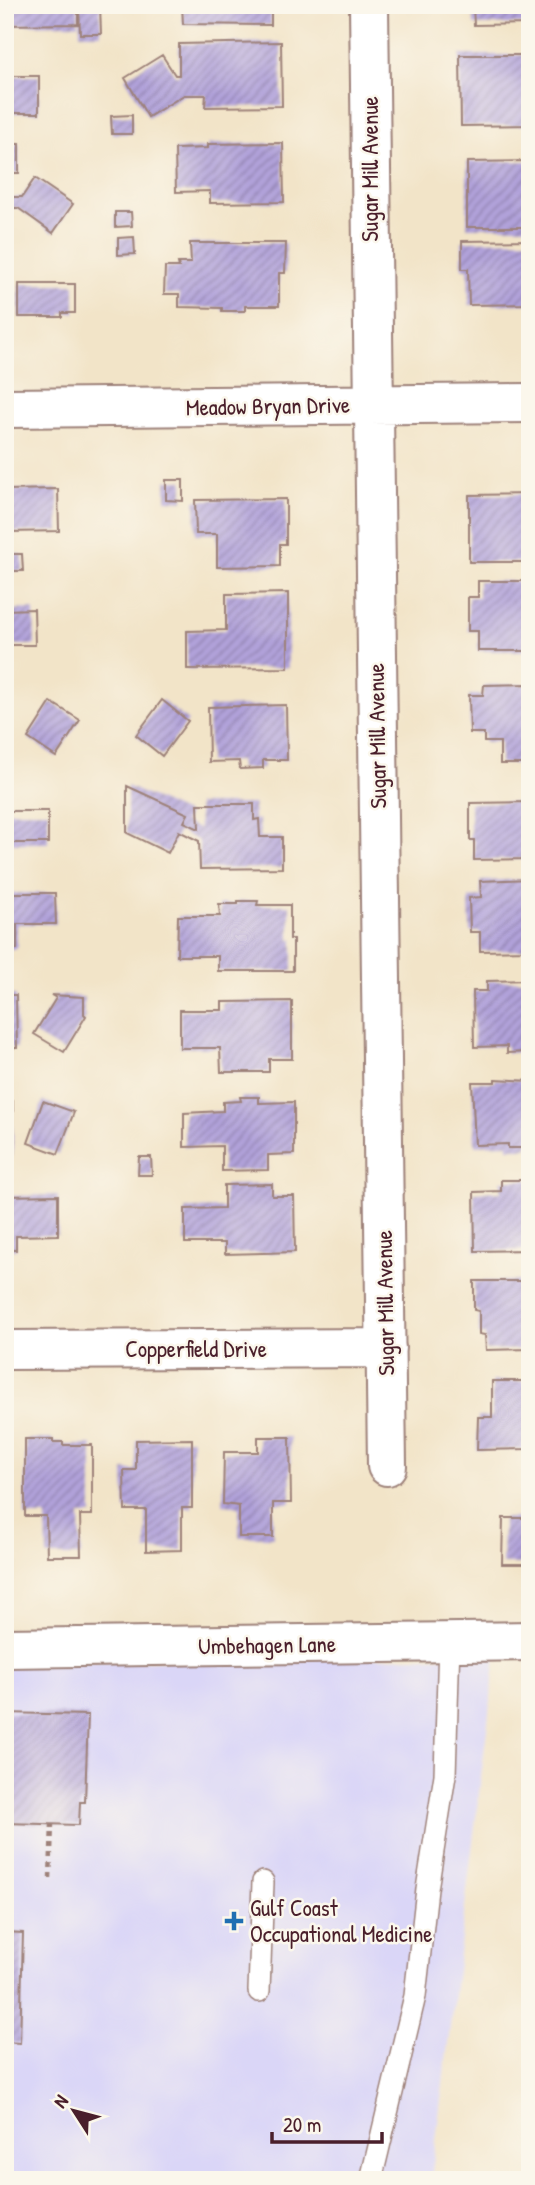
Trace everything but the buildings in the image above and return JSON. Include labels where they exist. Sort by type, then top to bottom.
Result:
[{"type":"street","name":"Sugar Mill Avenue","points":[[369,5],[387,1466]]},
{"type":"street","name":"Meadow Bryan Drive","points":[[5,408],[530,403]]},
{"type":"street","name":"Copperfield Drive","points":[[5,1350],[386,1348]]},
{"type":"street","name":"Umbehagen Lane","points":[[5,1648],[530,1642]]},
{"type":"lane","points":[[372,2180],[415,1996],[427,1889],[446,1775],[449,1642]]},
{"type":"lane","points":[[259,1991],[263,1882]]},
{"type":"path","points":[[50,1878],[52,1824]]},
{"type":"shaded area","name":"Gulf Coast Occupational Medicine","points":[[496,1656],[431,2180],[5,2180],[5,1663]]},
{"type":"place","name":"Gulf Coast Occupational Medicine","points":[[234,1921]]}]
